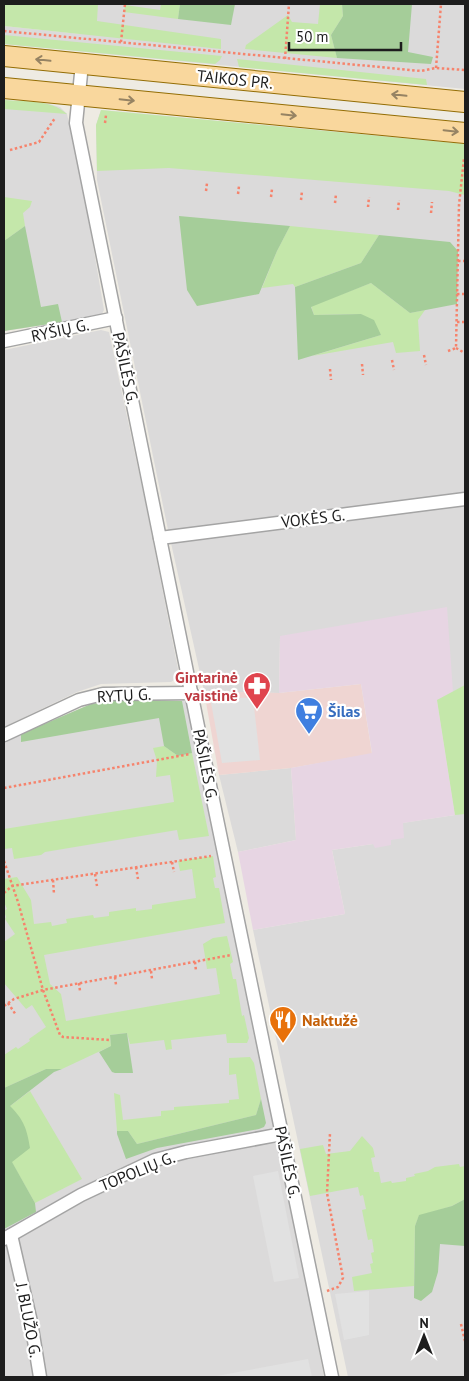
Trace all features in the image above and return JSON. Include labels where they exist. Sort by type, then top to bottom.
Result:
[{"type":"main road","name":"TAIKOS PR.","points":[[4,56],[465,102]]},
{"type":"main road","name":"TAIKOS PR.","points":[[4,88],[465,132]]},
{"type":"street","name":"PAŠILĖS G.","points":[[82,64],[76,123],[332,1377]]},
{"type":"street","name":"RYŠIŲ G.","points":[[4,341],[116,318]]},
{"type":"street","name":"VOKĖS G.","points":[[160,538],[465,499]]},
{"type":"street","name":"RYTŲ G.","points":[[4,735],[79,700],[103,694],[192,693]]},
{"type":"street","name":"TOPOLIŲ G.","points":[[7,1237],[81,1195],[155,1160],[186,1152],[282,1134]]},
{"type":"street","name":"J. BLUŽO G.","points":[[7,1237],[31,1322],[40,1377]]},
{"type":"path","points":[[120,43],[125,4]]},
{"type":"path","points":[[285,59],[289,4]]},
{"type":"path","points":[[436,68],[441,4]]},
{"type":"path","points":[[4,31],[421,71],[436,68],[465,70]]},
{"type":"path","points":[[10,150],[39,142],[55,118]]},
{"type":"path","points":[[456,348],[459,205],[464,158]]},
{"type":"path","points":[[206,191],[207,183]]},
{"type":"path","points":[[238,194],[239,186]]},
{"type":"path","points":[[271,197],[272,189]]},
{"type":"path","points":[[301,200],[302,191]]},
{"type":"path","points":[[335,203],[336,194]]},
{"type":"path","points":[[368,207],[369,197]]},
{"type":"path","points":[[398,210],[399,200]]},
{"type":"path","points":[[431,213],[432,202]]},
{"type":"path","points":[[458,261],[465,261]]},
{"type":"path","points":[[458,294],[465,294]]},
{"type":"path","points":[[457,322],[464,322]]},
{"type":"path","points":[[448,351],[456,348]]},
{"type":"path","points":[[456,348],[463,352]]},
{"type":"path","points":[[424,355],[426,365]]},
{"type":"path","points":[[392,360],[394,370]]},
{"type":"path","points":[[362,364],[363,375]]},
{"type":"path","points":[[330,369],[331,380]]},
{"type":"path","points":[[4,788],[203,751]]},
{"type":"path","points":[[4,893],[12,886],[224,854]]},
{"type":"path","points":[[4,861],[43,990],[60,1035],[63,1037],[110,1040]]},
{"type":"path","points":[[172,862],[174,872]]},
{"type":"path","points":[[136,868],[138,880]]},
{"type":"path","points":[[95,874],[97,886]]},
{"type":"path","points":[[53,880],[54,894]]},
{"type":"path","points":[[4,1006],[14,999],[43,990],[245,952]]},
{"type":"path","points":[[195,962],[196,971]]},
{"type":"path","points":[[150,970],[152,979]]},
{"type":"path","points":[[115,977],[116,985]]},
{"type":"path","points":[[79,983],[80,991]]},
{"type":"path","points":[[8,1003],[16,1015]]},
{"type":"path","points":[[315,1295],[338,1287],[343,1278],[327,1193],[330,1133]]},
{"type":"path","points":[[331,1211],[335,1210]]},
{"type":"path","points":[[338,1253],[344,1252]]},
{"type":"path","points":[[461,1324],[465,1341]]},
{"type":"shaded area","points":[[84,4],[465,4],[465,89],[4,44],[4,26],[81,34]]},
{"type":"shaded area","points":[[4,100],[49,104],[60,107],[67,114],[85,198],[104,310],[98,317],[4,331]]},
{"type":"shaded area","points":[[101,110],[465,144],[465,1377],[348,1377],[253,930],[345,914],[332,850],[373,844],[391,845],[391,840],[402,823],[455,815],[437,700],[280,636],[279,693],[204,691],[167,525],[97,180],[96,125]]},
{"type":"shaded area","points":[[101,330],[109,332],[145,501],[178,669],[177,678],[171,682],[101,684],[77,692],[4,727],[4,350]]},
{"type":"shaded area","points":[[447,607],[453,692],[437,700],[455,815],[403,823],[404,838],[391,840],[391,845],[375,848],[373,844],[332,850],[345,914],[253,930],[238,852],[296,840],[291,768],[372,753],[361,684],[279,693],[280,636]]},
{"type":"shaded area","points":[[361,684],[372,754],[291,768],[219,775],[204,691],[279,693]]},
{"type":"shaded area","points":[[210,697],[253,698],[260,760],[222,763]]},
{"type":"shaded area","points":[[122,700],[187,701],[286,1176],[324,1377],[4,1377],[4,741],[91,704]]},
{"type":"shaded area","points":[[291,768],[296,840],[238,852],[219,775]]},
{"type":"shaded area","points":[[278,1171],[299,1278],[274,1282],[253,1176]]},
{"type":"shaded area","points":[[369,1291],[369,1335],[344,1340],[335,1294]]},
{"type":"shaded area","points":[[308,1359],[312,1377],[211,1377]]},
{"type":"green space","points":[[4,4],[98,4],[97,21],[221,39],[221,49],[4,26]]},
{"type":"green space","points":[[161,4],[180,4],[178,19],[124,12],[125,5],[160,10]]},
{"type":"green space","points":[[180,4],[235,4],[231,25],[178,19]]},
{"type":"green space","points":[[320,4],[342,4],[343,16],[331,35],[337,58],[245,49],[246,45],[288,15],[292,22],[318,24]]},
{"type":"green space","points":[[342,4],[412,4],[408,52],[433,57],[431,64],[337,58],[331,35],[343,16]]},
{"type":"green space","points":[[4,35],[222,56],[215,64],[4,44]]},
{"type":"green space","points":[[237,59],[426,79],[427,85],[239,67]]},
{"type":"green space","points":[[4,100],[45,104],[61,109],[67,114],[4,109]]},
{"type":"green space","points":[[101,110],[465,144],[465,195],[449,191],[169,168],[97,171],[96,125]]},
{"type":"green space","points":[[4,197],[32,201],[30,207],[23,213],[25,226],[4,241]]},
{"type":"green space","points":[[179,216],[290,226],[259,294],[197,306],[187,290]]},
{"type":"green space","points":[[25,226],[41,307],[58,304],[62,322],[4,331],[4,241]]},
{"type":"green space","points":[[290,226],[379,235],[361,263],[295,287],[293,284],[262,288],[277,251]]},
{"type":"green space","points":[[379,235],[450,242],[458,251],[457,304],[410,313],[371,283],[311,307],[314,315],[361,314],[374,320],[381,335],[298,360],[295,287],[361,263]]},
{"type":"green space","points":[[371,283],[410,313],[425,310],[418,320],[420,351],[396,353],[393,342],[312,356],[381,335],[361,314],[314,315],[311,306]]},
{"type":"green space","points":[[465,685],[465,814],[455,815],[437,700]]},
{"type":"green space","points":[[122,700],[182,701],[192,753],[178,756],[164,746],[159,718],[21,742],[21,734],[91,704]]},
{"type":"green space","points":[[164,746],[178,756],[192,753],[209,836],[179,840],[177,830],[14,859],[12,848],[4,849],[4,829],[174,802],[170,775],[156,777],[157,761],[153,748]]},
{"type":"green space","points":[[213,856],[216,877],[213,878],[215,888],[219,888],[225,923],[44,955],[50,984],[61,994],[66,1021],[220,994],[216,968],[207,969],[203,944],[213,938],[227,936],[233,962],[230,964],[233,979],[236,979],[242,1016],[244,1015],[249,1038],[247,1043],[227,1043],[226,1034],[171,1040],[172,1049],[166,1050],[164,1040],[130,1044],[127,1033],[110,1035],[111,1046],[62,1069],[46,1069],[4,1088],[4,1055],[30,1041],[29,1039],[46,1027],[32,1005],[26,1009],[4,983],[4,942],[15,934],[5,919],[4,911],[7,909],[4,902],[4,879],[17,877],[31,900],[34,924],[51,922],[52,926],[67,923],[66,919],[93,915],[94,918],[109,916],[109,912],[136,908],[136,911],[152,909],[152,905],[196,898],[192,869],[180,871],[178,861]]},
{"type":"green space","points":[[127,1033],[133,1073],[112,1072],[99,1052],[111,1046],[110,1035]]},
{"type":"green space","points":[[250,1057],[254,1063],[261,1099],[256,1115],[137,1144],[128,1131],[117,1131],[114,1093],[120,1095],[123,1120],[161,1116],[161,1111],[174,1110],[174,1107],[229,1103],[229,1100],[239,1099],[236,1074],[229,1075],[229,1058]]},
{"type":"green space","points":[[46,1069],[62,1069],[54,1072],[10,1106],[24,1125],[30,1148],[12,1162],[35,1203],[36,1212],[4,1229],[4,1088]]},
{"type":"green space","points":[[30,1091],[82,1179],[35,1203],[11,1161],[10,1106]]},
{"type":"green space","points":[[261,1099],[266,1123],[264,1127],[259,1129],[157,1148],[126,1159],[117,1134],[117,1131],[128,1131],[137,1144],[256,1115]]},
{"type":"green space","points":[[362,1136],[373,1148],[375,1157],[371,1158],[374,1172],[379,1172],[381,1183],[406,1181],[406,1178],[415,1176],[414,1174],[428,1171],[435,1167],[459,1164],[460,1167],[465,1166],[465,1199],[452,1206],[419,1216],[415,1226],[414,1286],[354,1291],[352,1277],[372,1273],[370,1264],[373,1263],[371,1253],[374,1252],[372,1239],[368,1240],[362,1210],[366,1209],[363,1195],[360,1196],[358,1187],[310,1196],[300,1149],[323,1145],[326,1154],[350,1151]]},
{"type":"green space","points":[[465,1199],[465,1246],[440,1244],[438,1272],[432,1292],[421,1301],[414,1298],[415,1226],[419,1215],[452,1206]]},
{"type":"place","name":"Gintarinė vaistinė","points":[[257,710]]},
{"type":"place","name":"Šilas","points":[[309,735]]},
{"type":"place","name":"Naktužė","points":[[283,1044]]}]
